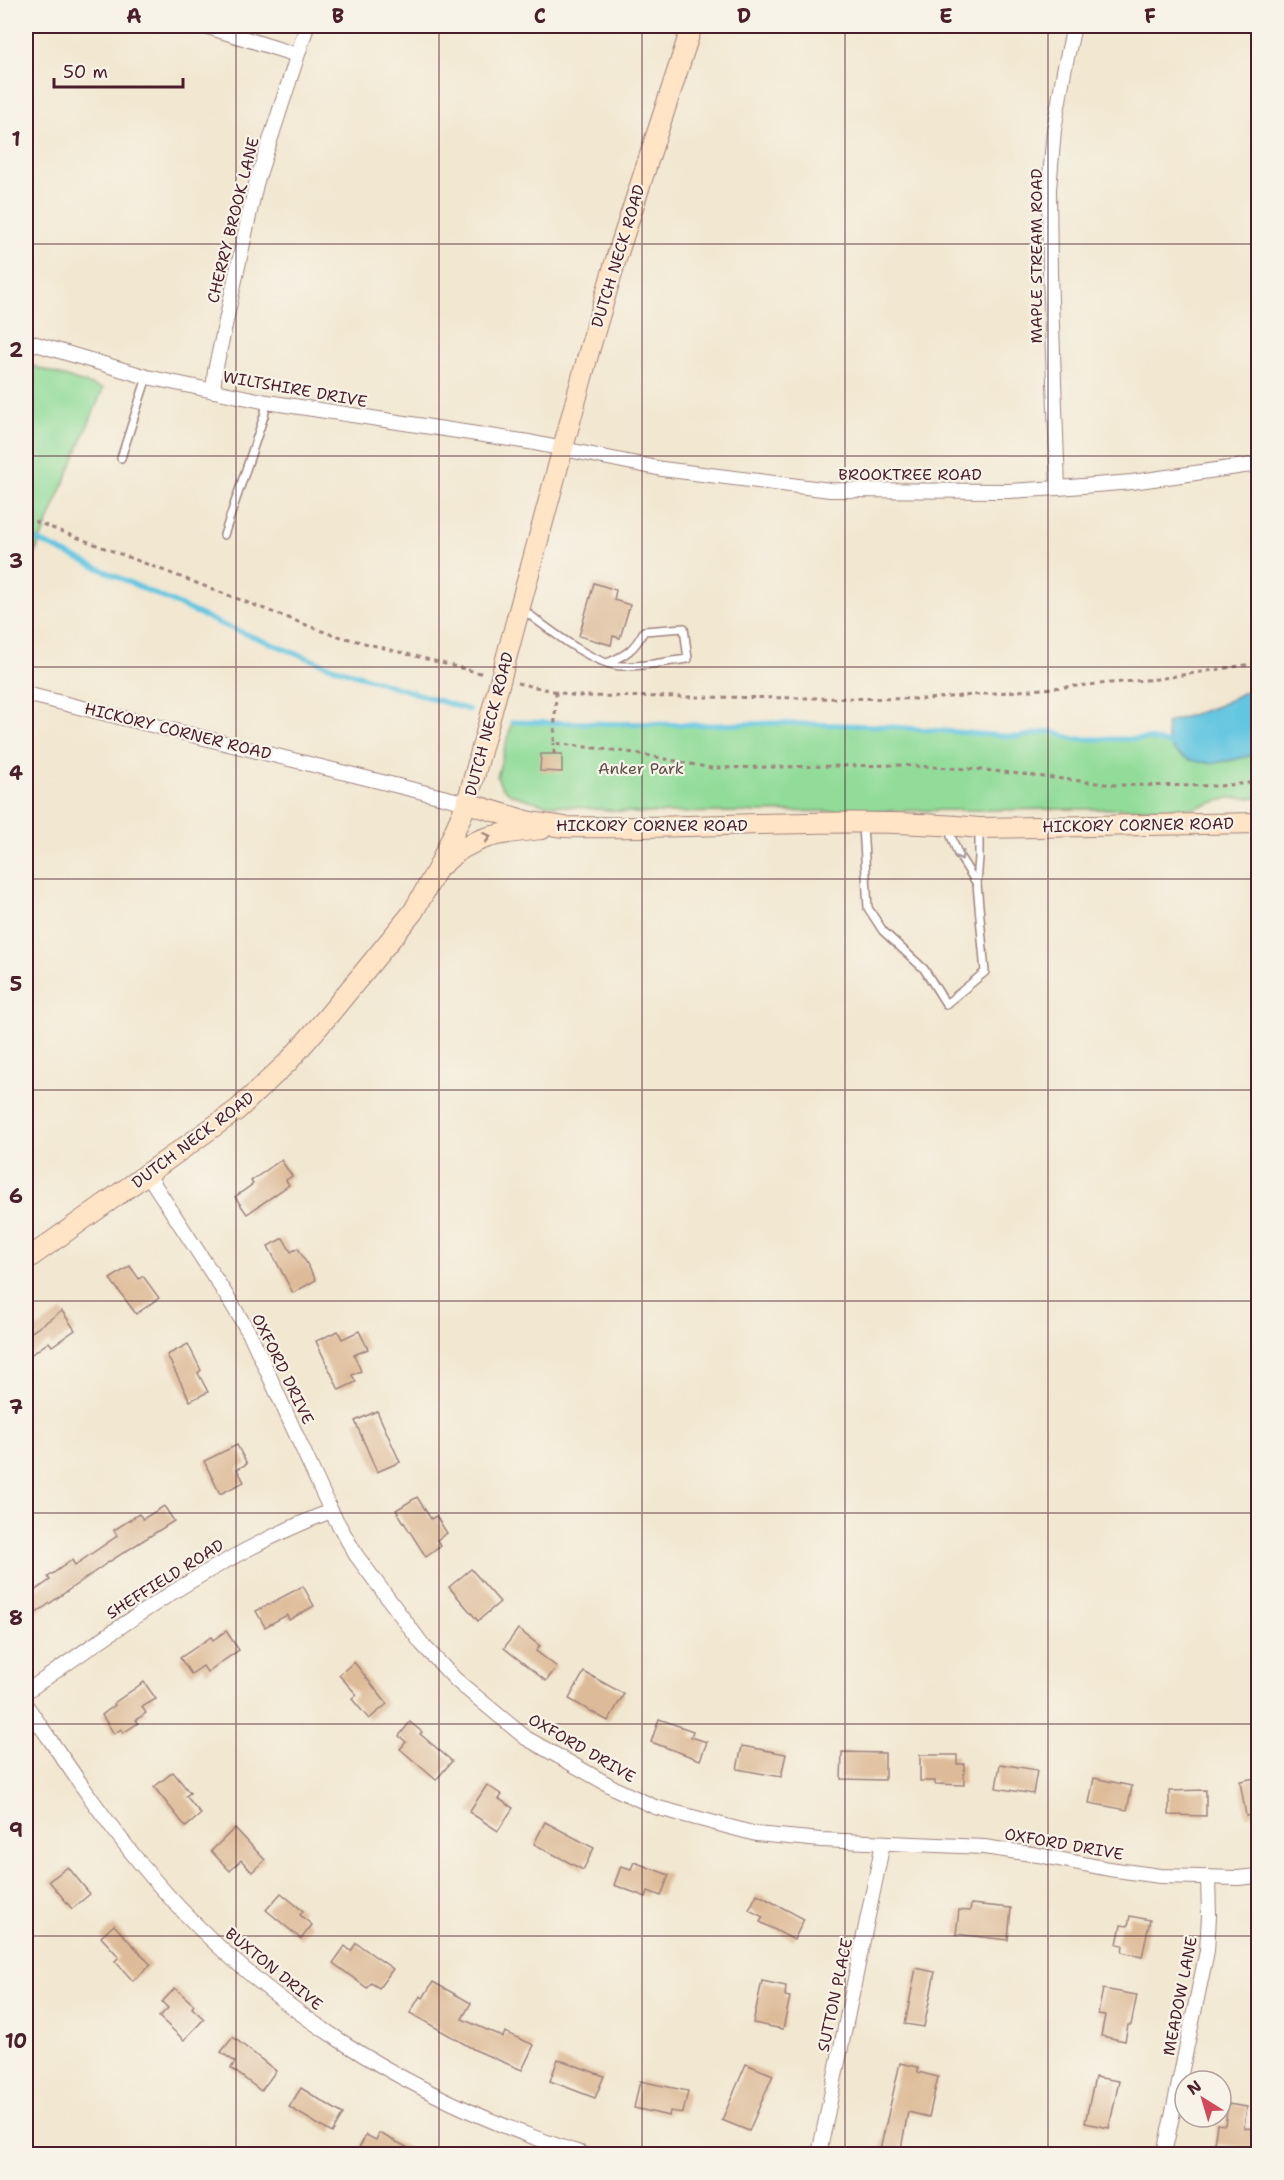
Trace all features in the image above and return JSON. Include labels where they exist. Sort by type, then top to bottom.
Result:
[{"type":"street","points":[[206,26],[297,55]]},
{"type":"street","name":"CHERRY BROOK LANE","points":[[213,391],[215,371],[256,184],[307,26]]},
{"type":"street","name":"DUTCH NECK ROAD","points":[[26,1260],[237,1110],[288,1062],[413,912],[438,868],[467,803],[617,256],[693,26]]},
{"type":"street","name":"MAPLE STREAM ROAD","points":[[1058,488],[1049,189],[1056,118],[1074,26]]},
{"type":"street","name":"WILTSHIRE DRIVE","points":[[26,341],[147,377],[267,402],[563,448]]},
{"type":"street","name":"BROOKTREE ROAD","points":[[563,448],[662,469],[830,490],[1009,491],[1132,482],[1258,464]]},
{"type":"street","name":"HICKORY CORNER ROAD","points":[[26,694],[467,803],[530,822],[564,827],[862,824],[947,825],[979,828],[1258,823]]},
{"type":"street","points":[[438,868],[452,855],[472,842],[487,836],[564,827]]},
{"type":"street","name":"OXFORD DRIVE","points":[[148,1174],[251,1336],[331,1511],[356,1555],[422,1644],[456,1680],[526,1738],[618,1790],[655,1808],[756,1834],[821,1840],[984,1847],[1160,1876],[1238,1878],[1258,1876]]},
{"type":"street","name":"SHEFFIELD ROAD","points":[[26,1692],[196,1576],[273,1535],[331,1511]]},
{"type":"street","name":"BUXTON DRIVE","points":[[26,1705],[106,1820],[141,1865],[212,1940],[269,1990],[369,2059],[435,2096],[498,2125],[583,2154]]},
{"type":"street","name":"SUTTON PLACE","points":[[819,2154],[884,1842]]},
{"type":"street","name":"MEADOW LANE","points":[[1164,2154],[1207,1951],[1208,1877]]},
{"type":"lane","points":[[121,458],[147,377]]},
{"type":"lane","points":[[224,535],[267,402]]},
{"type":"lane","points":[[519,607],[563,639],[607,663],[622,667],[688,659],[684,628],[644,631],[636,645],[623,656],[607,663]]},
{"type":"lane","points":[[862,824],[868,908],[883,931],[924,969],[946,1004],[984,972],[977,884],[980,857],[979,828]]},
{"type":"lane","points":[[947,825],[958,854],[977,884]]},
{"type":"path","points":[[554,754],[556,692]]},
{"type":"path","points":[[554,743],[635,753],[711,768],[899,765],[985,770],[1114,785],[1220,786],[1258,782]]},
{"type":"green space","points":[[26,364],[103,389],[33,558],[26,555]]},
{"type":"green space","name":"Anker Park","points":[[512,722],[882,726],[1019,737],[1051,731],[1075,739],[1150,739],[1196,750],[1258,729],[1258,798],[1229,798],[1194,808],[638,813],[544,804],[512,795],[501,786],[497,777]]},
{"type":"water","points":[[1258,685],[1258,753],[1228,761],[1206,763],[1186,758],[1171,747],[1166,723],[1218,706]]},
{"type":"building","points":[[594,583],[616,590],[614,600],[630,605],[620,638],[613,636],[611,645],[579,636]]},
{"type":"building","points":[[541,754],[562,754],[562,772],[540,771]]},
{"type":"building","points":[[281,1160],[292,1176],[286,1180],[289,1185],[247,1214],[235,1197],[253,1184],[251,1181]]},
{"type":"building","points":[[283,1238],[291,1252],[298,1248],[316,1280],[293,1293],[268,1246]]},
{"type":"building","points":[[130,1266],[139,1279],[143,1276],[159,1298],[136,1314],[110,1279]]},
{"type":"building","points":[[62,1311],[75,1330],[52,1346],[49,1342],[26,1358],[26,1336]]},
{"type":"building","points":[[338,1331],[342,1339],[359,1331],[368,1349],[354,1355],[361,1371],[352,1375],[356,1382],[339,1390],[316,1341]]},
{"type":"building","points":[[188,1344],[201,1370],[198,1373],[208,1392],[190,1401],[167,1355]]},
{"type":"building","points":[[377,1411],[400,1462],[377,1472],[355,1421]]},
{"type":"building","points":[[237,1445],[247,1464],[237,1469],[244,1482],[220,1494],[204,1461]]},
{"type":"building","points":[[417,1497],[431,1519],[436,1516],[447,1533],[437,1540],[441,1546],[426,1557],[396,1510]]},
{"type":"building","points":[[164,1506],[174,1521],[107,1563],[26,1620],[26,1597],[50,1580],[48,1577],[72,1560],[75,1565],[117,1536],[114,1530],[139,1514],[143,1519]]},
{"type":"building","points":[[471,1569],[500,1602],[478,1621],[449,1587]]},
{"type":"building","points":[[303,1586],[314,1606],[289,1620],[287,1615],[265,1627],[256,1611]]},
{"type":"building","points":[[518,1629],[540,1646],[536,1651],[557,1667],[546,1681],[504,1648]]},
{"type":"building","points":[[226,1631],[239,1650],[207,1672],[203,1666],[191,1674],[180,1658],[211,1637],[213,1640]]},
{"type":"building","points":[[354,1662],[387,1704],[369,1719],[352,1699],[357,1695],[339,1675]]},
{"type":"building","points":[[584,1672],[624,1694],[608,1721],[569,1699]]},
{"type":"building","points":[[144,1682],[156,1699],[142,1707],[146,1713],[136,1720],[138,1723],[123,1733],[121,1729],[114,1734],[102,1715],[115,1705],[114,1703]]},
{"type":"building","points":[[659,1719],[693,1731],[691,1737],[707,1742],[700,1760],[651,1742]]},
{"type":"building","points":[[410,1722],[422,1732],[420,1734],[452,1761],[436,1780],[400,1749],[406,1742],[399,1736]]},
{"type":"building","points":[[742,1746],[786,1754],[781,1777],[737,1769]]},
{"type":"building","points":[[842,1752],[885,1753],[885,1780],[841,1779]]},
{"type":"building","points":[[920,1755],[957,1755],[957,1764],[964,1764],[964,1785],[920,1781]]},
{"type":"building","points":[[1000,1764],[1037,1770],[1033,1794],[996,1788]]},
{"type":"building","points":[[173,1772],[190,1793],[186,1796],[201,1814],[186,1827],[154,1787]]},
{"type":"building","points":[[1094,1778],[1132,1786],[1127,1810],[1089,1803]]},
{"type":"building","points":[[1255,1778],[1256,1790],[1258,1790],[1258,1814],[1246,1816],[1240,1781]]},
{"type":"building","points":[[487,1785],[502,1795],[499,1799],[513,1808],[498,1831],[469,1812]]},
{"type":"building","points":[[1206,1790],[1206,1816],[1169,1815],[1169,1791]]},
{"type":"building","points":[[545,1822],[594,1848],[583,1870],[534,1844]]},
{"type":"building","points":[[235,1828],[265,1860],[252,1872],[241,1860],[230,1871],[211,1851]]},
{"type":"building","points":[[634,1862],[669,1875],[661,1896],[648,1891],[646,1897],[614,1885],[621,1866],[631,1869]]},
{"type":"building","points":[[68,1867],[90,1894],[72,1909],[49,1881]]},
{"type":"building","points":[[281,1893],[303,1911],[300,1915],[312,1925],[301,1939],[266,1910]]},
{"type":"building","points":[[757,1894],[804,1919],[794,1940],[760,1922],[763,1917],[749,1910]]},
{"type":"building","points":[[971,1904],[1011,1908],[1008,1940],[956,1934],[959,1910],[970,1911]]},
{"type":"building","points":[[1130,1916],[1150,1920],[1142,1957],[1122,1952],[1123,1945],[1117,1944],[1121,1925],[1128,1926]]},
{"type":"building","points":[[114,1925],[151,1965],[133,1981],[115,1961],[119,1957],[101,1937]]},
{"type":"building","points":[[356,1943],[393,1969],[379,1988],[371,1983],[367,1988],[333,1963],[345,1946],[351,1951]]},
{"type":"building","points":[[916,1968],[935,1972],[924,2027],[905,2024]]},
{"type":"building","points":[[762,1981],[786,1986],[785,1996],[790,1997],[783,2029],[753,2023]]},
{"type":"building","points":[[433,1982],[471,2003],[462,2019],[503,2037],[505,2032],[534,2045],[522,2070],[475,2050],[410,2013],[420,1996],[423,1998]]},
{"type":"building","points":[[175,1988],[194,2005],[192,2008],[204,2019],[184,2040],[159,2017],[168,2008],[162,2002]]},
{"type":"building","points":[[1103,1989],[1137,1995],[1125,2041],[1101,2036],[1105,2015],[1098,2014]]},
{"type":"building","points":[[233,2037],[276,2071],[261,2091],[231,2068],[235,2062],[221,2052]]},
{"type":"building","points":[[558,2059],[604,2076],[595,2098],[550,2081]]},
{"type":"building","points":[[900,2063],[918,2067],[918,2072],[938,2077],[929,2117],[908,2112],[900,2154],[879,2154]]},
{"type":"building","points":[[746,2064],[773,2075],[749,2131],[722,2120]]},
{"type":"building","points":[[1095,2077],[1119,2081],[1109,2128],[1085,2123]]},
{"type":"building","points":[[640,2081],[688,2091],[683,2113],[670,2111],[669,2116],[634,2108]]},
{"type":"building","points":[[301,2088],[343,2114],[332,2133],[289,2107]]},
{"type":"building","points":[[1233,2105],[1247,2107],[1244,2128],[1258,2129],[1258,2149],[1214,2144],[1216,2129],[1233,2129]]},
{"type":"building","points":[[379,2133],[420,2154],[356,2154],[366,2135],[376,2140]]},
{"type":"waterway","points":[[26,535],[223,625],[326,665],[469,710]]},
{"type":"waterway","points":[[512,722],[715,725],[773,723],[882,726],[1019,737],[1051,731],[1075,739],[1150,739],[1177,746]]}]
